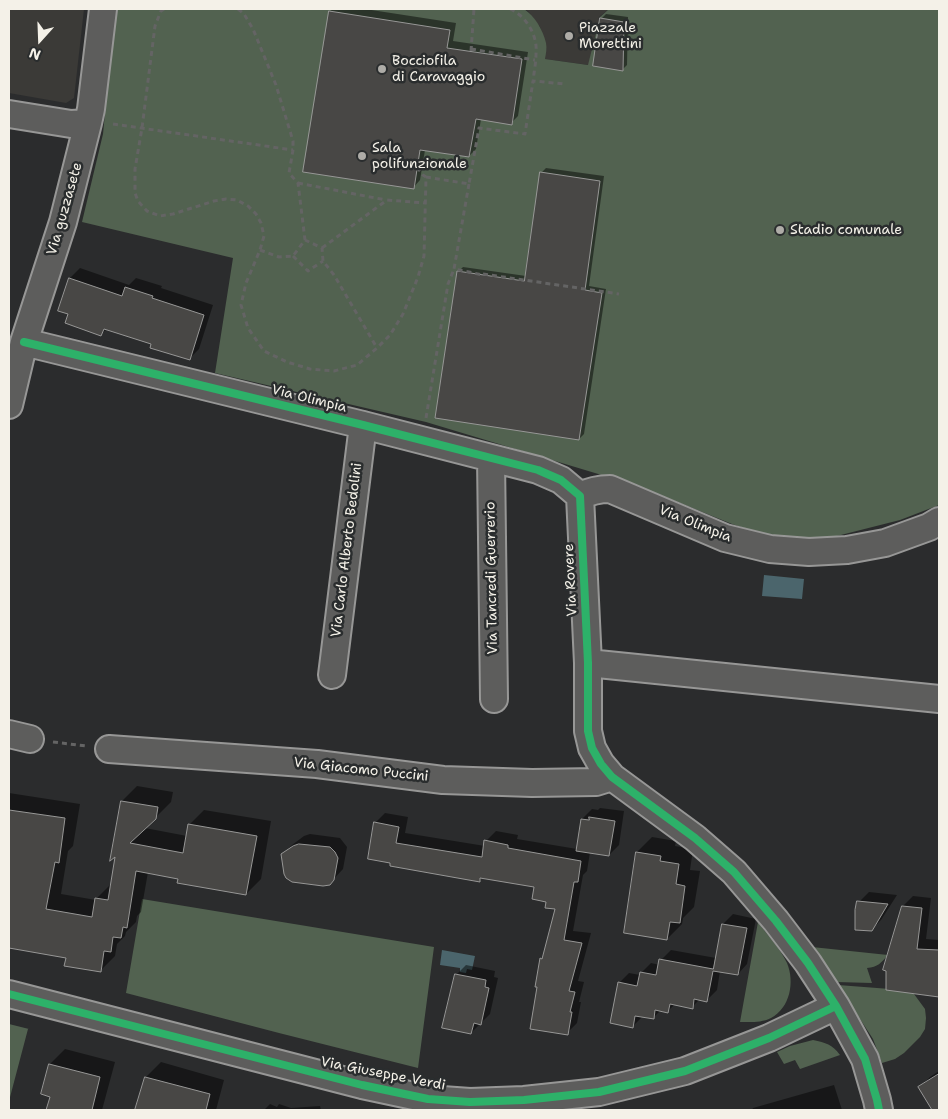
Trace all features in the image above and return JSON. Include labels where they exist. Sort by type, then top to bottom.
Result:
[{"type":"street","name":"Via guzzasete","points":[[9,405],[24,342],[63,222],[88,123],[103,9]]},
{"type":"street","points":[[9,114],[71,124],[88,123]]},
{"type":"street","name":"Via Olimpia","points":[[24,342],[538,470],[561,480],[580,496],[599,489],[610,489],[725,538],[770,549],[809,552],[847,550],[885,543],[929,527],[939,521]]},
{"type":"street","name":"Via Carlo Alberto Bedolini","points":[[332,675],[363,425]]},
{"type":"street","name":"Via Tancredi Guerrerio","points":[[491,458],[494,699]]},
{"type":"street","name":"Via Rovere","points":[[580,496],[588,662],[588,731],[592,748],[601,764],[612,777],[695,838],[734,872],[776,921],[803,956],[836,1006],[865,1059],[879,1110]]},
{"type":"street","points":[[588,662],[939,699]]},
{"type":"street","name":"Via Giacomo Puccini","points":[[109,748],[317,764],[443,780],[532,784],[596,782],[612,777]]},
{"type":"street","name":"Via Giuseppe Verdi","points":[[9,994],[362,1085],[428,1099],[470,1102],[524,1100],[599,1092],[685,1071],[769,1038],[836,1006]]},
{"type":"path","points":[[164,9],[155,26],[135,169],[135,193],[138,201],[147,211],[160,216],[173,214],[214,200],[226,199],[238,200],[256,214],[264,236],[246,283],[241,305],[248,328],[264,352],[310,369],[334,371],[357,364],[390,335],[403,314],[418,277],[424,256],[426,177]]},
{"type":"path","points":[[238,9],[244,14],[253,29],[276,85],[293,141],[288,173],[298,183],[387,200],[424,203]]},
{"type":"path","points":[[474,9],[471,50],[536,60]]},
{"type":"path","points":[[423,441],[448,284],[454,269],[479,128],[525,134],[537,52],[534,36],[527,22],[510,9]]},
{"type":"path","points":[[533,81],[565,84]]},
{"type":"path","points":[[88,123],[142,128],[293,150]]},
{"type":"path","points":[[417,167],[426,177],[469,184]]},
{"type":"path","points":[[260,250],[279,257],[293,256],[305,240],[298,183]]},
{"type":"path","points":[[322,248],[387,200]]},
{"type":"path","points":[[305,240],[322,248]]},
{"type":"path","points":[[322,248],[322,261],[334,275],[377,348]]},
{"type":"path","points":[[293,256],[308,271],[322,261]]},
{"type":"path","points":[[454,269],[619,294]]},
{"type":"path","points":[[19,737],[109,748]]},
{"type":"shaded area","points":[[9,9],[84,9],[74,98],[66,103],[9,93]]},
{"type":"shaded area","name":"Piazzale Morettini","points":[[524,9],[609,9],[599,17],[589,65],[545,59],[546,45],[540,27],[528,11]]},
{"type":"green space","points":[[115,9],[524,9],[535,19],[543,33],[546,45],[545,59],[588,65],[600,17],[609,9],[939,9],[939,505],[900,520],[833,537],[806,539],[762,534],[732,524],[638,486],[426,422],[215,373],[233,258],[82,222],[103,134]]},
{"type":"green space","points":[[142,899],[434,947],[418,1068],[126,993]]},
{"type":"green space","points":[[758,922],[787,963],[791,978],[789,994],[783,1008],[771,1018],[740,1022]]},
{"type":"green space","points":[[812,947],[888,955],[879,964],[867,968],[872,983],[836,982]]},
{"type":"green space","points":[[838,985],[903,990],[914,994],[925,1009],[925,1029],[920,1037],[904,1053],[895,1059],[882,1063],[873,1039]]},
{"type":"green space","points":[[9,1024],[29,1029],[9,1101]]},
{"type":"green space","points":[[813,1040],[828,1044],[840,1055],[800,1069],[795,1060],[784,1064],[777,1052],[790,1046]]},
{"type":"water","points":[[764,575],[804,579],[802,599],[762,596]]},
{"type":"water","points":[[442,950],[475,956],[472,970],[467,969],[466,973],[460,972],[460,968],[440,965]]},
{"type":"building","points":[[329,11],[450,30],[447,48],[522,59],[512,125],[476,119],[469,157],[420,150],[414,189],[303,172]]},
{"type":"building","points":[[600,18],[624,22],[623,71],[593,66]]},
{"type":"building","points":[[540,172],[600,181],[585,290],[602,293],[579,440],[435,418],[457,271],[524,281]]},
{"type":"building","points":[[69,278],[122,296],[125,287],[204,315],[190,360],[150,348],[151,344],[104,329],[101,336],[65,323],[68,314],[58,311]]},
{"type":"building","points":[[121,801],[158,807],[156,819],[130,843],[183,853],[188,824],[257,836],[246,895],[177,883],[178,879],[136,871],[127,928],[123,927],[121,938],[113,937],[111,952],[104,951],[101,972],[64,966],[66,958],[9,948],[9,810],[65,818],[59,863],[55,862],[46,909],[92,917],[95,898],[108,900],[115,857],[110,861]]},
{"type":"building","points":[[589,817],[615,821],[609,856],[576,851],[581,819],[589,820]]},
{"type":"building","points":[[374,822],[399,827],[396,843],[482,857],[484,840],[508,845],[508,848],[581,861],[578,882],[574,882],[564,940],[582,943],[569,991],[575,992],[570,1012],[572,1012],[568,1035],[530,1029],[540,958],[542,959],[555,909],[545,908],[546,902],[532,899],[534,887],[480,878],[480,882],[390,866],[390,863],[368,859]]},
{"type":"building","points":[[299,844],[330,847],[335,852],[338,858],[334,880],[330,885],[323,886],[292,882],[286,878],[281,854]]},
{"type":"building","points":[[636,852],[661,856],[660,861],[679,864],[676,884],[685,886],[680,923],[670,922],[667,940],[624,933]]},
{"type":"building","points":[[857,901],[888,904],[872,931],[855,930]]},
{"type":"building","points":[[902,906],[922,908],[917,949],[939,950],[939,997],[886,990],[886,971],[883,970]]},
{"type":"building","points":[[722,924],[747,928],[738,975],[713,971],[707,1002],[694,999],[693,1009],[670,1004],[668,1013],[655,1010],[654,1019],[635,1016],[633,1028],[610,1023],[618,982],[637,986],[640,972],[656,975],[659,959],[713,969]]},
{"type":"building","points":[[455,974],[486,980],[485,987],[489,988],[481,1025],[474,1023],[471,1034],[442,1028]]},
{"type":"building","points":[[49,1064],[100,1077],[92,1110],[46,1110],[50,1097],[41,1094]]},
{"type":"building","points":[[939,1074],[939,1110],[932,1110],[918,1087]]},
{"type":"building","points":[[145,1077],[210,1094],[206,1110],[135,1110]]},
{"type":"cycle path","points":[[24,342],[538,470],[561,480],[580,496],[588,663],[588,731],[592,748],[601,764],[612,777],[695,838],[734,872],[776,921],[808,963],[836,1006],[865,1059],[879,1110]]},
{"type":"cycle path","points":[[9,994],[362,1085],[428,1099],[470,1102],[524,1100],[599,1092],[685,1071],[769,1038],[836,1006]]},
{"type":"place","name":"Piazzale Morettini","points":[[569,36]]},
{"type":"place","name":"Bocciofila di Caravaggio","points":[[382,69]]},
{"type":"place","name":"Sala polifunzionale","points":[[362,156]]},
{"type":"place","name":"Stadio comunale","points":[[780,230]]}]
